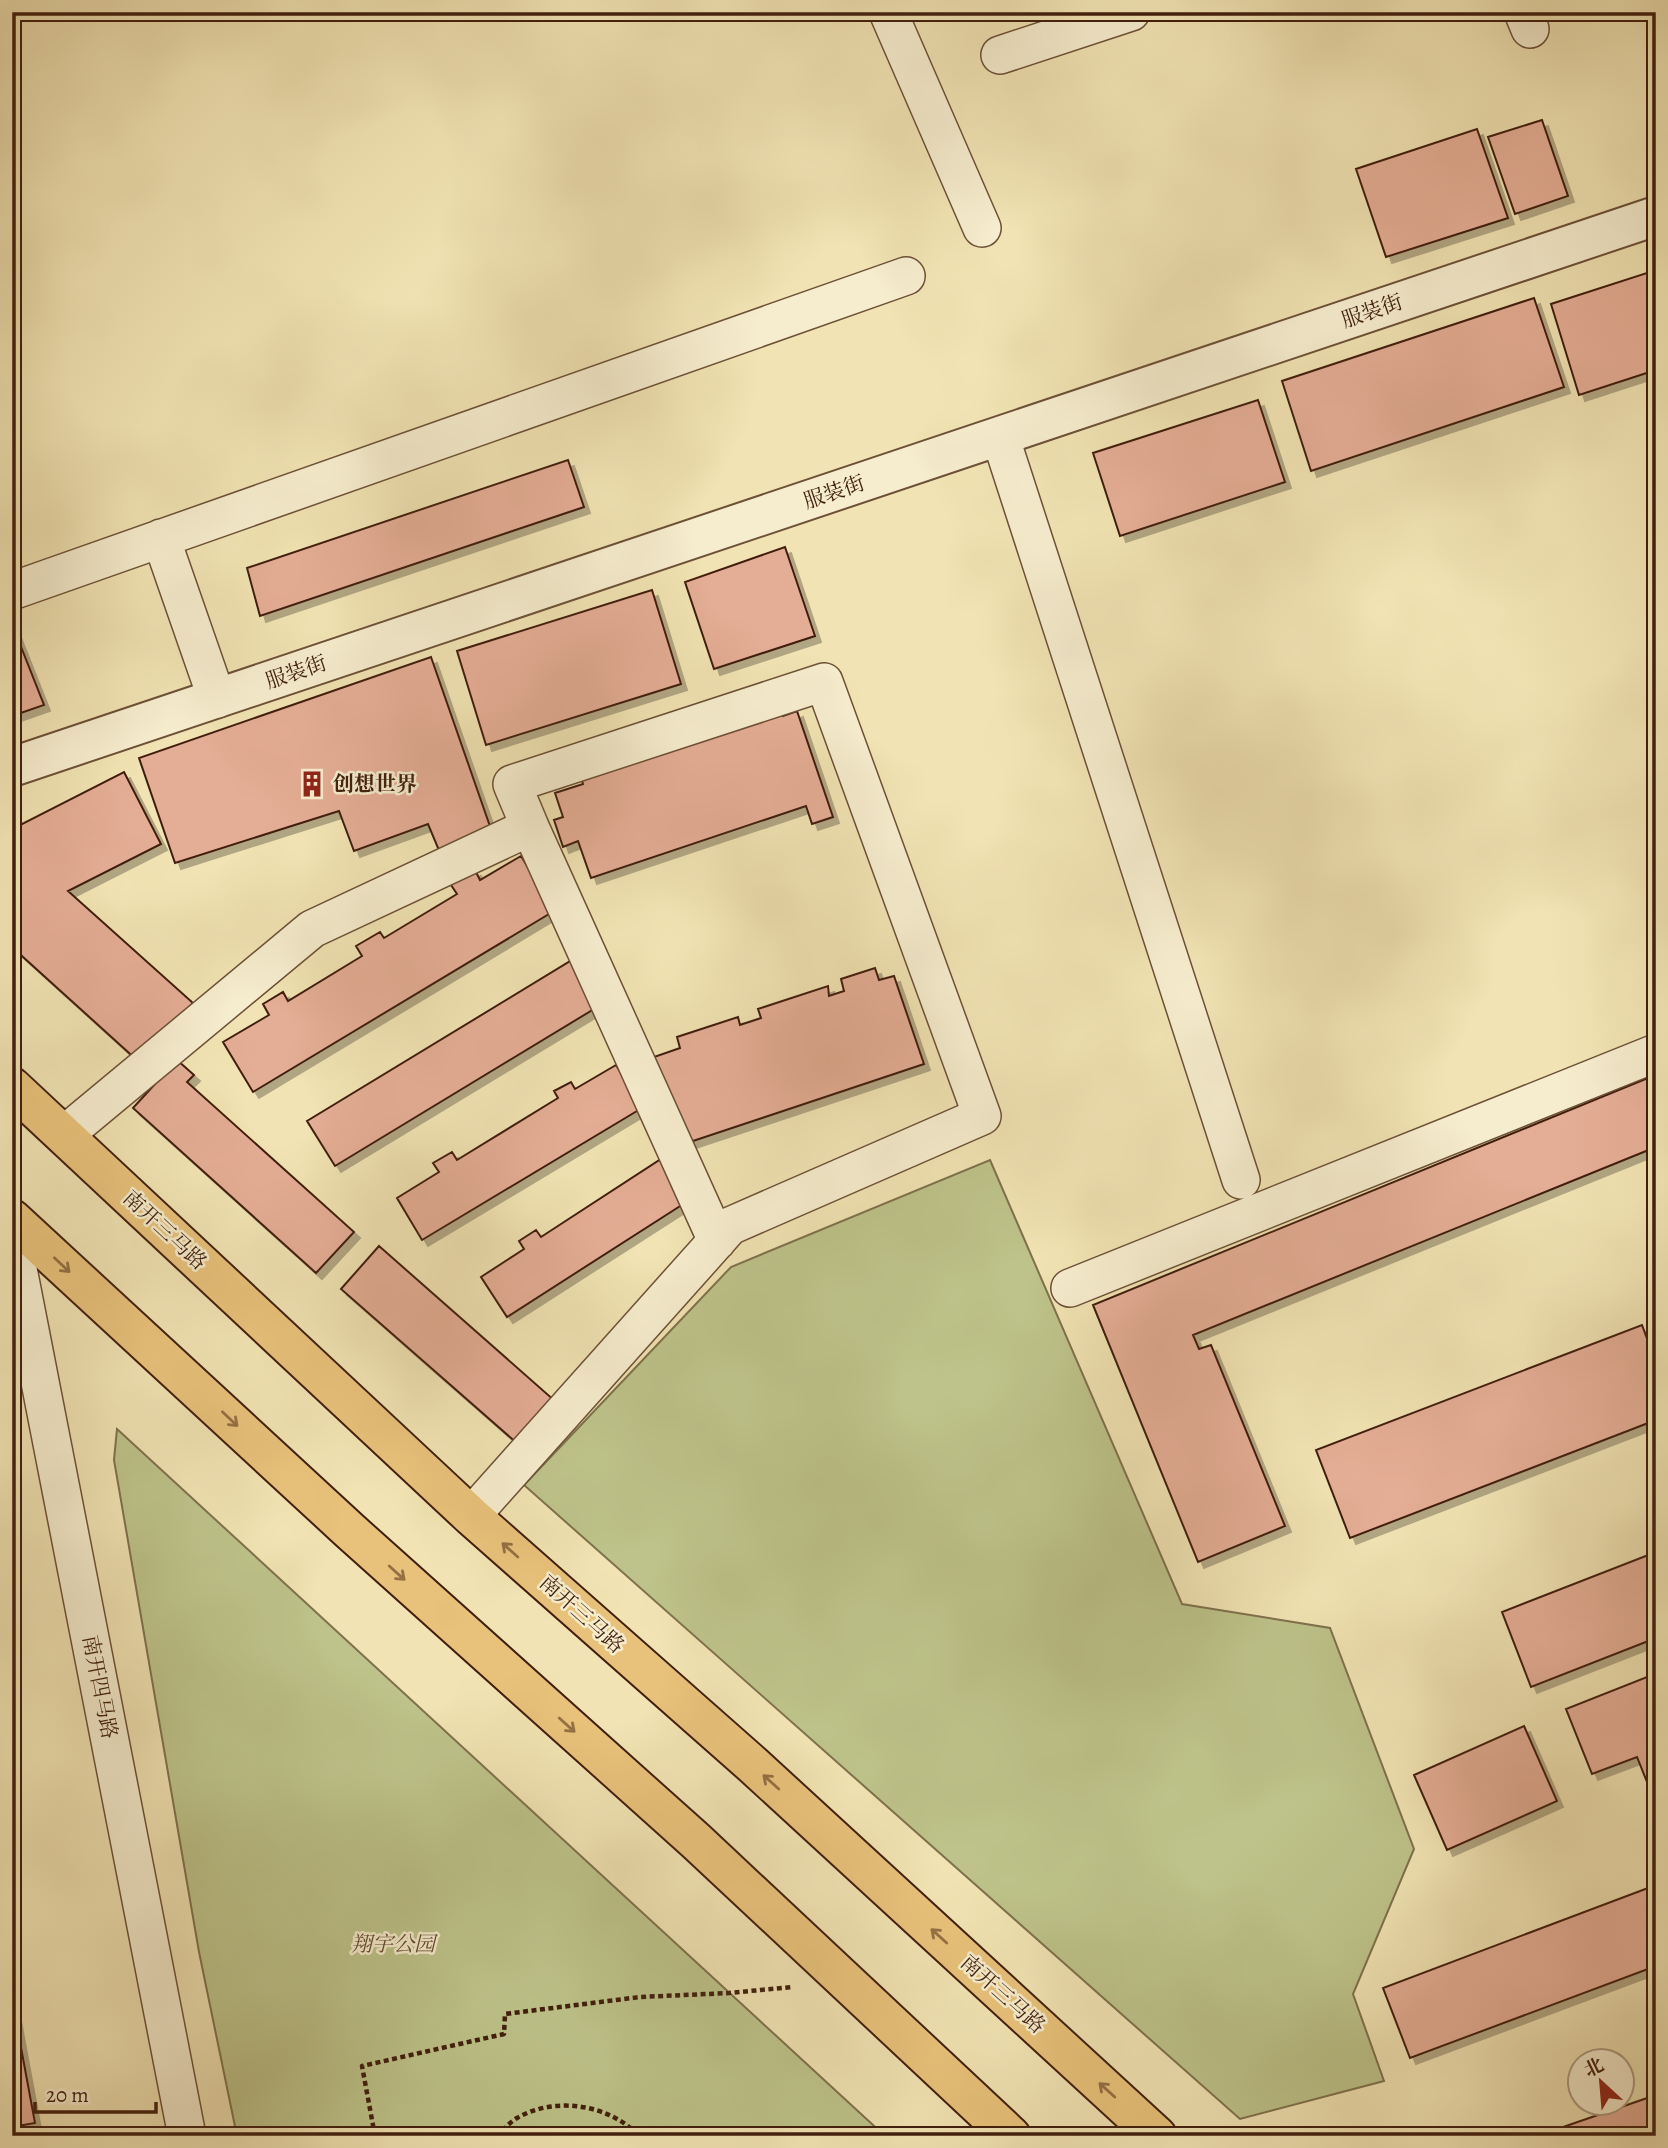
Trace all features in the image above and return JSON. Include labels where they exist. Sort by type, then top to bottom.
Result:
[{"type":"main road","name":"南开三马路","points":[[12,1087],[471,1516],[763,1774],[1157,2136]]},
{"type":"main road","points":[[12,1219],[359,1539],[696,1841],[1011,2136]]},
{"type":"street","points":[[888,12],[982,228]]},
{"type":"street","points":[[1000,55],[1131,12]]},
{"type":"street","name":"服装街","points":[[12,767],[1656,216]]},
{"type":"street","points":[[12,591],[906,275]]},
{"type":"street","points":[[1000,436],[1241,1180]]},
{"type":"street","points":[[161,538],[217,699]]},
{"type":"street","points":[[471,1516],[717,1241],[730,1226],[982,1116],[824,682],[512,783],[717,1241]]},
{"type":"street","points":[[64,1135],[312,929],[530,827]]},
{"type":"street","points":[[1070,1289],[1656,1053]]},
{"type":"street","name":"南开四马路","points":[[12,1238],[187,2136]]},
{"type":"path","points":[[375,2136],[362,2066],[504,2034],[505,2014],[640,1997],[729,1993],[845,1981]]},
{"type":"path","points":[[496,2136],[517,2118],[547,2107],[579,2106],[610,2115],[639,2136]]},
{"type":"green space","points":[[990,1160],[1182,1604],[1330,1628],[1414,1849],[1353,1994],[1384,2081],[1240,2119],[524,1485],[731,1267]]},
{"type":"green space","name":"翔宇公园","points":[[117,1429],[885,2136],[237,2136],[199,1952],[114,1460]]},
{"type":"building","points":[[1542,120],[1568,196],[1515,214],[1488,137]]},
{"type":"building","points":[[1477,129],[1508,218],[1386,257],[1356,169]]},
{"type":"building","points":[[1656,270],[1656,370],[1579,395],[1551,304]]},
{"type":"building","points":[[1534,298],[1564,387],[1311,471],[1282,381]]},
{"type":"building","points":[[1258,400],[1285,482],[1120,536],[1093,453]]},
{"type":"building","points":[[568,460],[584,507],[260,616],[247,568]]},
{"type":"building","points":[[785,547],[815,636],[714,669],[685,582]]},
{"type":"building","points":[[652,590],[681,684],[486,745],[457,651]]},
{"type":"building","points":[[12,624],[44,705],[12,716]]},
{"type":"building","name":"创想世界","points":[[431,657],[493,835],[443,860],[428,824],[354,851],[339,811],[175,863],[139,758]]},
{"type":"building","points":[[778,703],[783,716],[797,711],[833,817],[812,824],[806,806],[591,878],[578,841],[563,847],[554,820],[563,817],[555,793],[583,784],[580,773],[748,726],[744,715]]},
{"type":"building","points":[[124,772],[161,844],[68,891],[193,1003],[139,1062],[12,947],[12,834],[20,825]]},
{"type":"building","points":[[521,856],[554,911],[253,1092],[223,1042],[269,1015],[263,1004],[283,992],[288,1001],[362,956],[356,946],[380,932],[384,938],[457,894],[451,885],[475,870],[480,880]]},
{"type":"building","points":[[572,960],[599,1006],[335,1166],[307,1121]]},
{"type":"building","points":[[875,968],[879,980],[894,976],[924,1064],[687,1143],[651,1058],[680,1048],[677,1037],[738,1017],[740,1025],[761,1018],[758,1009],[828,986],[829,996],[844,991],[841,979]]},
{"type":"building","points":[[177,1060],[194,1075],[187,1082],[354,1232],[316,1273],[133,1108]]},
{"type":"building","points":[[616,1065],[642,1108],[422,1240],[397,1198],[439,1172],[433,1163],[452,1152],[457,1160],[558,1098],[554,1091],[571,1082],[575,1089]]},
{"type":"building","points":[[1648,1078],[1656,1097],[1656,1147],[1193,1335],[1199,1349],[1211,1345],[1285,1526],[1198,1562],[1093,1305]]},
{"type":"building","points":[[661,1159],[688,1201],[507,1317],[481,1277],[524,1249],[519,1241],[536,1230],[541,1237]]},
{"type":"building","points":[[379,1246],[564,1409],[527,1452],[341,1289]]},
{"type":"building","points":[[1642,1325],[1652,1352],[1656,1350],[1656,1420],[1350,1538],[1316,1450]]},
{"type":"building","points":[[1656,1552],[1656,1638],[1531,1687],[1502,1612]]},
{"type":"building","points":[[1652,1675],[1656,1686],[1656,1778],[1647,1782],[1637,1757],[1592,1774],[1566,1709]]},
{"type":"building","points":[[1524,1726],[1557,1801],[1447,1850],[1414,1775]]},
{"type":"building","points":[[1656,1885],[1656,1966],[1410,2058],[1383,1988]]},
{"type":"building","points":[[12,1999],[35,2123],[12,2127]]},
{"type":"building","points":[[1656,2095],[1656,2136],[1537,2136],[1595,2116],[1636,2116],[1636,2102]]},
{"type":"place","name":"创想世界","points":[[312,784]]}]
